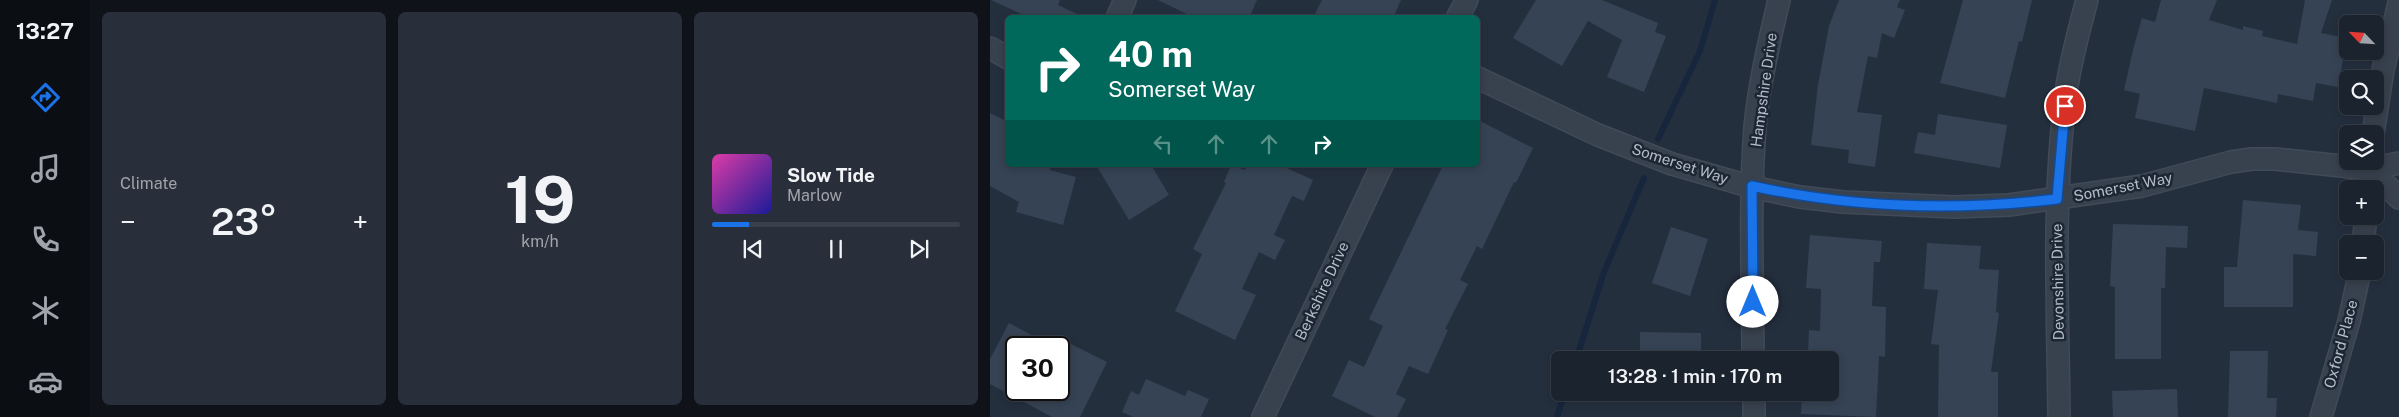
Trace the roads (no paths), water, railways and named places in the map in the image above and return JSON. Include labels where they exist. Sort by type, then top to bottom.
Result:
[{"type":"street","points":[[1118,15],[1125,0]]},
{"type":"street","points":[[1459,15],[1467,0]]},
{"type":"street","name":"Hampshire Drive","points":[[1754,351],[1752,186],[1755,127],[1779,0]]},
{"type":"street","name":"Devonshire Drive","points":[[2059,417],[2057,199],[2066,91],[2087,0]]},
{"type":"street","points":[[2374,125],[2383,70],[2399,3]]},
{"type":"street","points":[[990,48],[1005,56]]},
{"type":"street","name":"Somerset Way","points":[[1480,79],[1564,120],[1672,164],[1800,197],[1897,206],[1954,207],[2009,205],[2057,199],[2142,186],[2231,162],[2252,159],[2275,158],[2370,173],[2399,163]]},
{"type":"street","name":"Berkshire Drive","points":[[1263,417],[1381,167]]},
{"type":"street","points":[[2370,173],[2399,198]]},
{"type":"street","name":"Oxford Place","points":[[2321,417],[2349,321],[2358,280]]},
{"type":"street","points":[[1754,401],[1754,417]]},
{"type":"waterway","points":[[1658,139],[1700,51],[1715,0]]},
{"type":"waterway","points":[[1579,351],[1604,272],[1644,178]]},
{"type":"waterway","points":[[1557,417],[1562,401]]}]
